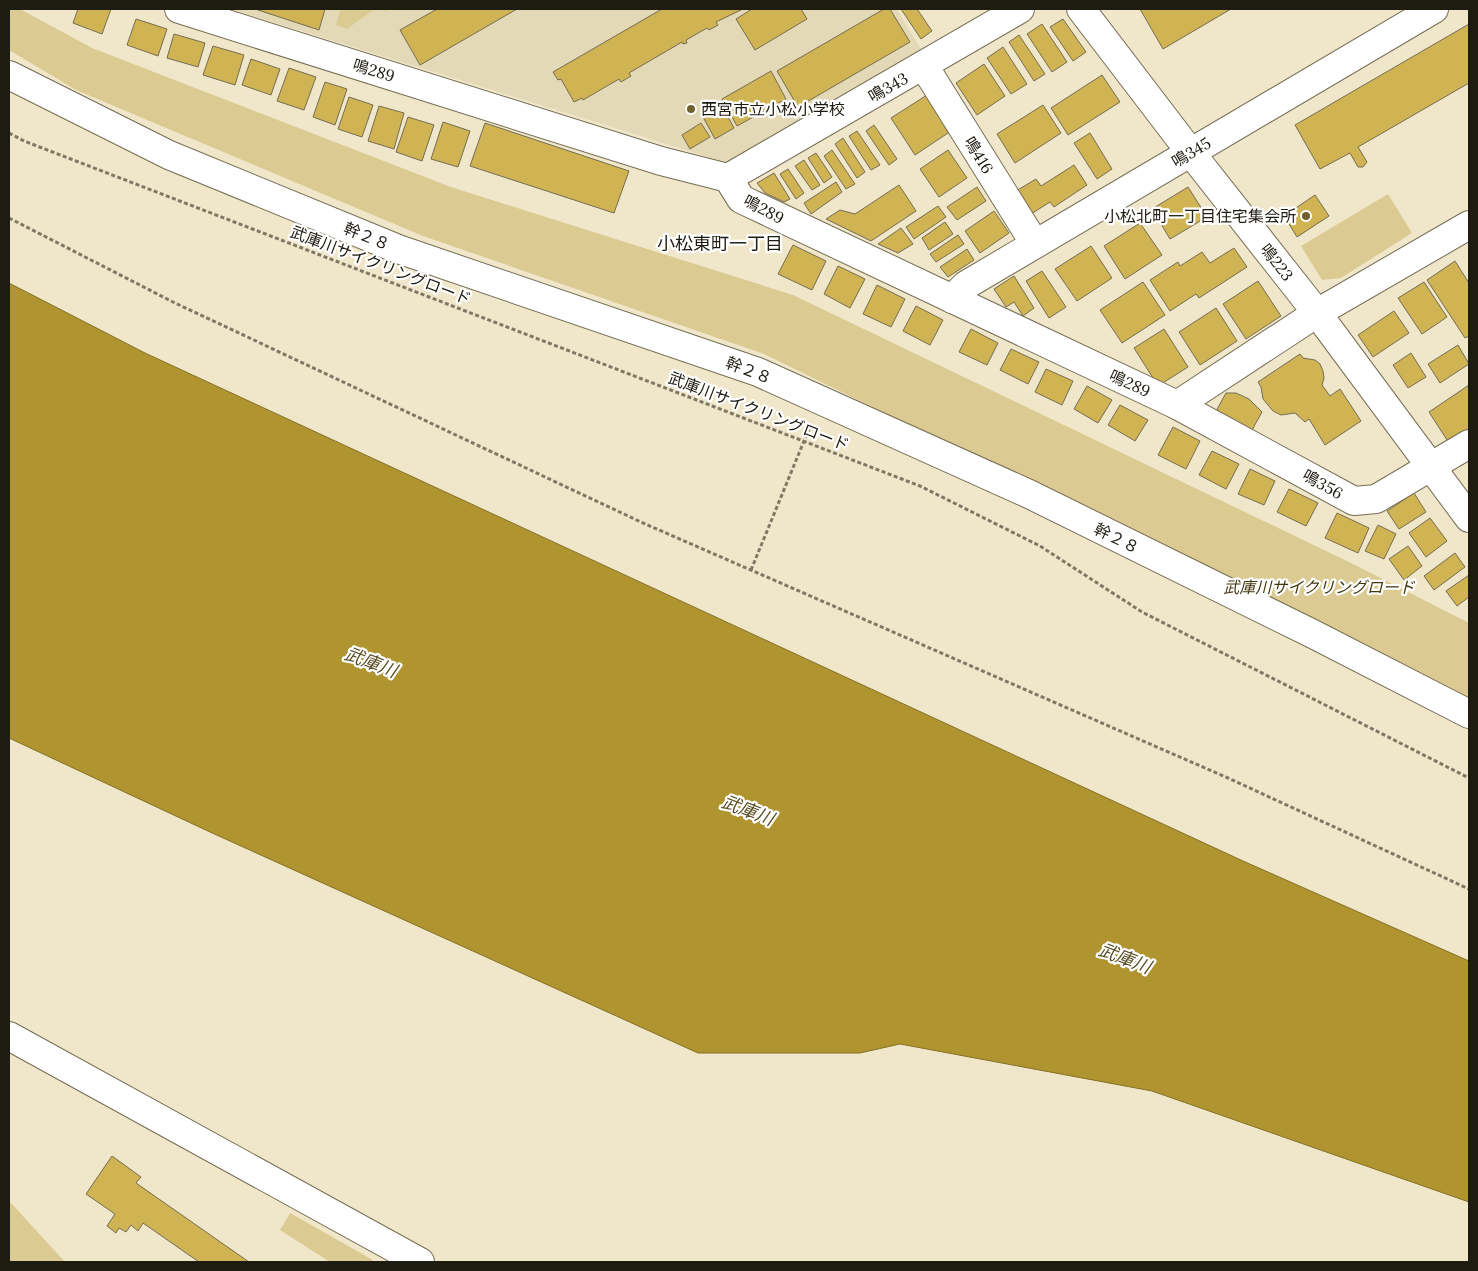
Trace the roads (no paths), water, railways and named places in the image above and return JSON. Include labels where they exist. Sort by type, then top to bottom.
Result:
[{"type":"street","name":"鳴289","points":[[178,9],[660,161],[728,178],[741,199],[1177,405]]},
{"type":"street","name":"鳴343","points":[[728,178],[1020,9]]},
{"type":"street","name":"鳴223","points":[[1081,9],[1317,313],[1469,518]]},
{"type":"street","name":"鳴345","points":[[952,299],[966,285],[1434,9]]},
{"type":"street","name":"鳴416","points":[[924,66],[1035,244]]},
{"type":"street","name":"幹２８","points":[[9,74],[169,155],[398,249],[758,372],[1029,494],[1313,634],[1469,714]]},
{"type":"street","points":[[1177,405],[1317,313],[1469,225]]},
{"type":"street","name":"鳴356","points":[[1177,405],[1354,501],[1376,499],[1469,444]]},
{"type":"street","points":[[9,1036],[420,1262]]},
{"type":"water","name":"武庫川","points":[[9,283],[145,353],[1243,861],[1469,961],[1469,1202],[1152,1091],[900,1044],[860,1053],[698,1053],[210,832],[9,738]]},
{"type":"place","name":"西宮市立小松小学校","points":[[691,109]]},
{"type":"place","name":"小松北町一丁目住宅集会所","points":[[1306,216]]},
{"type":"district","name":"小松東町一丁目","points":[[720,243]]},
{"type":"park label","name":"武庫川サイクリングロード","points":[[1319,587]]}]
